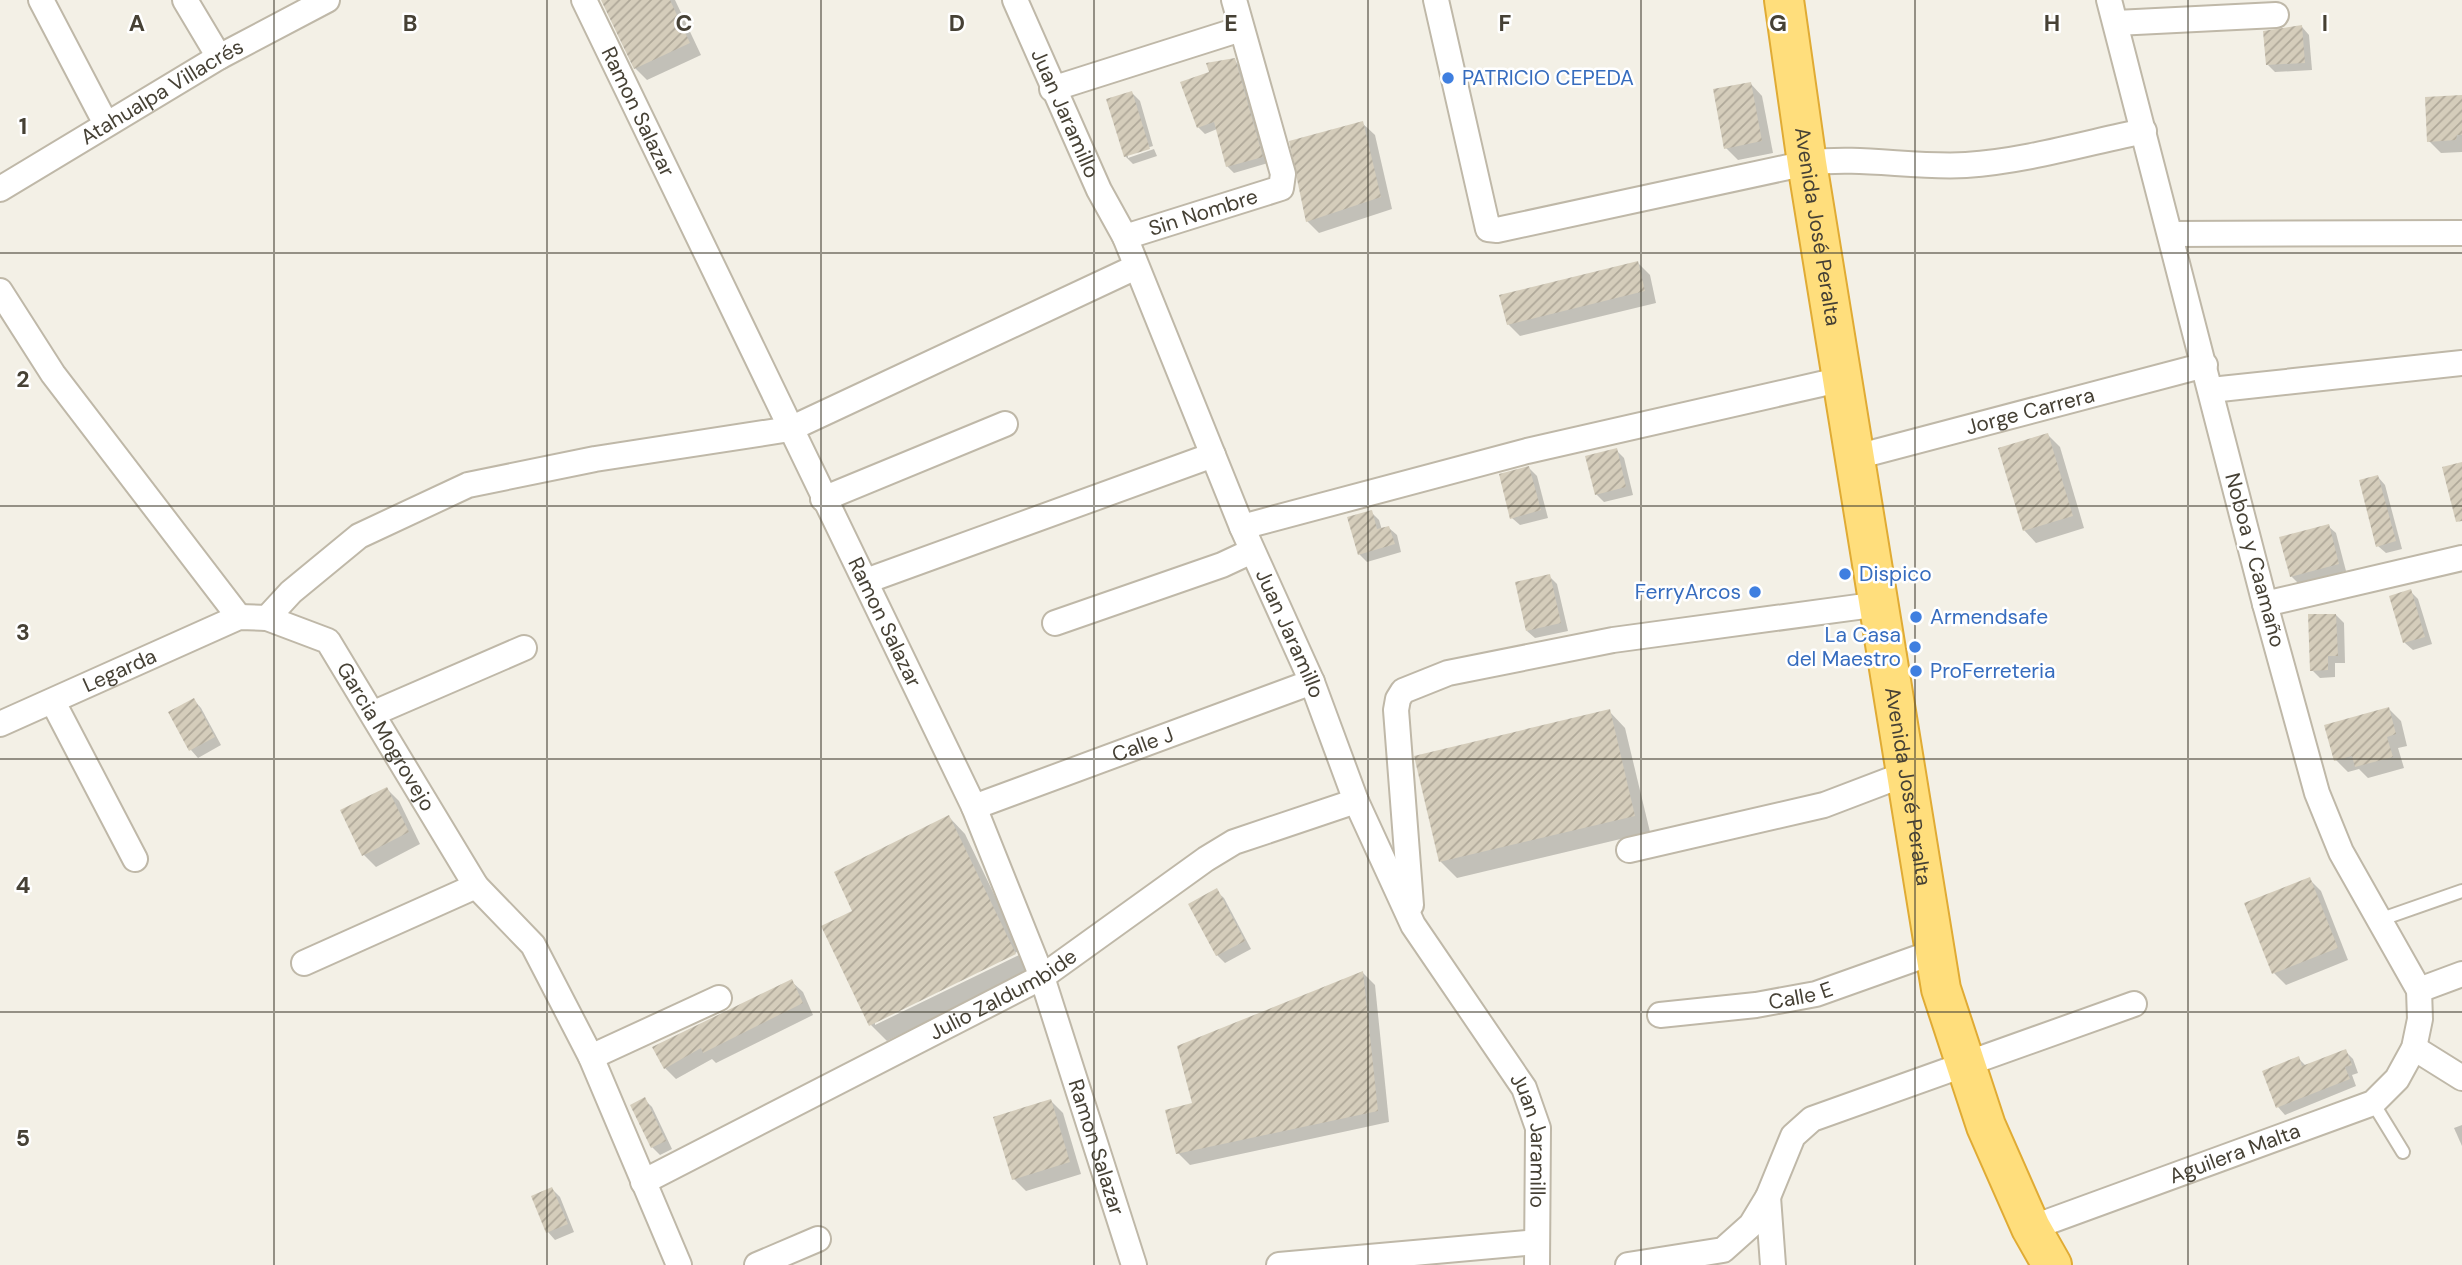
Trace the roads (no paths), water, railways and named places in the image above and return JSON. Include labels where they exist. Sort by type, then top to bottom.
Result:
[{"type":"highway","name":"Avenida José Peralta","points":[[1784,0],[1807,163],[1941,989],[1986,1126],[2031,1228],[2052,1265]]},
{"type":"street","points":[[41,0],[106,124]]},
{"type":"street","points":[[185,0],[219,57]]},
{"type":"street","name":"Atahualpa Villacrés","points":[[0,189],[219,57],[327,0]]},
{"type":"street","name":"Ramon Salazar","points":[[584,0],[974,807],[1042,977],[1134,1265]]},
{"type":"street","name":"Juan Jaramillo","points":[[1015,0],[1052,89],[1099,190],[1125,237],[1252,551],[1312,682],[1356,801],[1413,925],[1524,1088],[1538,1128],[1537,1254]]},
{"type":"street","points":[[1052,89],[1241,29],[1234,0]]},
{"type":"street","points":[[1436,0],[1488,229],[1497,230],[1807,163],[1843,158],[1965,165],[1998,161],[2144,131]]},
{"type":"street","points":[[2113,11],[2276,15]]},
{"type":"street","name":"Noboa y Caamaño","points":[[2113,11],[2265,604],[2318,793],[2342,852],[2419,990]]},
{"type":"street","name":"Sin Nombre","points":[[1125,237],[1281,188],[1283,174],[1241,29]]},
{"type":"street","points":[[2172,234],[2462,233]]},
{"type":"street","points":[[267,618],[291,592],[359,536],[468,485],[595,459],[790,429],[1136,267]]},
{"type":"street","points":[[0,291],[53,374],[239,617]]},
{"type":"street","points":[[2211,390],[2462,363]]},
{"type":"street","name":"Jorge Carrera","points":[[1856,457],[2205,365]]},
{"type":"street","points":[[1242,527],[1527,452],[1843,379]]},
{"type":"street","points":[[823,499],[1005,424]]},
{"type":"street","points":[[866,581],[1213,455]]},
{"type":"street","points":[[1055,622],[1222,565],[1252,551]]},
{"type":"street","points":[[2265,604],[2462,558]]},
{"type":"street","points":[[1413,925],[1396,710],[1398,699],[1404,691],[1447,673],[1613,640],[1880,604]]},
{"type":"street","name":"Garcia Mogrovejo","points":[[239,617],[267,618],[328,641],[374,713],[445,839],[476,886],[533,945],[591,1056],[679,1265]]},
{"type":"street","name":"Legarda","points":[[0,724],[239,617]]},
{"type":"street","points":[[374,713],[524,648]]},
{"type":"street","name":"Calle J","points":[[974,807],[1312,682]]},
{"type":"street","points":[[53,702],[135,859]]},
{"type":"street","points":[[1629,850],[1824,805],[1908,773]]},
{"type":"street","name":"Julio Zaldumbide","points":[[643,1182],[1042,977],[1206,859],[1234,842],[1356,801]]},
{"type":"street","points":[[304,963],[476,886]]},
{"type":"street","name":"Calle E","points":[[1660,1016],[1756,1005],[1816,994],[1934,952]]},
{"type":"street","points":[[2462,974],[2419,990],[2420,1019],[2414,1048],[2462,1077]]},
{"type":"street","points":[[591,1056],[719,998]]},
{"type":"street","points":[[1628,1265],[1723,1250],[1751,1225],[1768,1198],[1793,1136],[1812,1119],[2134,1004]]},
{"type":"street","name":"Aguilera Malta","points":[[2031,1228],[2373,1102],[2397,1079],[2414,1048]]},
{"type":"street","points":[[1768,1198],[1773,1265]]},
{"type":"street","points":[[757,1265],[818,1238]]},
{"type":"street","points":[[1279,1265],[1537,1254]]},
{"type":"lane","points":[[2379,920],[2462,891]]},
{"type":"lane","points":[[2373,1102],[2403,1152]]},
{"type":"place","name":"PATRICIO CEPEDA","points":[[1448,78]]},
{"type":"place","name":"Dispico","points":[[1845,574]]},
{"type":"place","name":"FerryArcos","points":[[1755,592]]},
{"type":"place","name":"Armendsafe","points":[[1916,617]]},
{"type":"place","name":"La Casa del Maestro","points":[[1915,647]]},
{"type":"place","name":"ProFerreteria","points":[[1916,671]]}]
